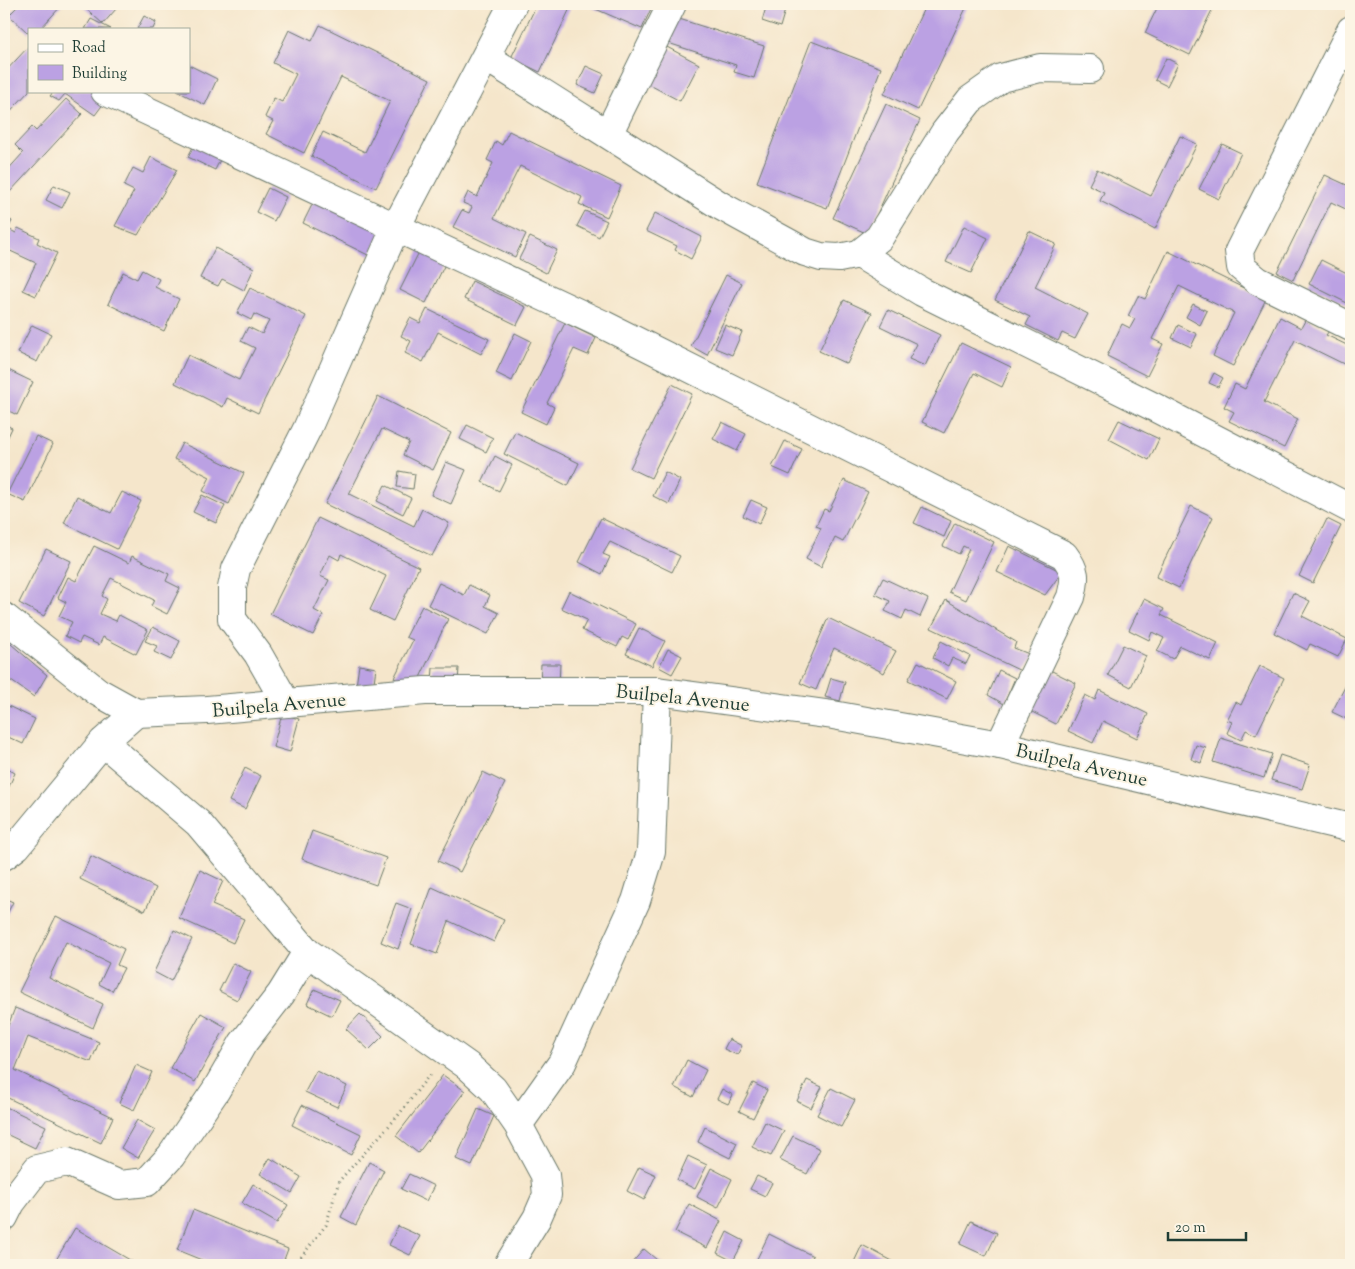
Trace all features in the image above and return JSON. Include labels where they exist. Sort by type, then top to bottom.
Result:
[{"type":"street","points":[[286,703],[258,654],[232,619],[232,588],[236,569],[307,429],[395,229],[512,4]]},
{"type":"street","points":[[608,134],[672,4]]},
{"type":"street","points":[[1351,30],[1239,251],[1241,268],[1258,281],[1351,327]]},
{"type":"street","points":[[486,57],[721,206],[805,252],[821,257],[839,258],[859,254],[879,238],[945,132],[970,100],[1001,78],[1040,68],[1090,69]]},
{"type":"street","points":[[107,92],[395,229],[604,325],[1064,554],[1074,568],[1074,583],[1070,597],[1000,745]]},
{"type":"street","points":[[859,254],[922,292],[1154,407],[1351,509]]},
{"type":"street","name":"Builpela Avenue","points":[[4,617],[98,692],[136,713],[171,713],[425,690],[657,691],[833,715],[1000,745],[1351,828]]},
{"type":"street","points":[[518,1125],[562,1064],[639,893],[651,852],[657,691]]},
{"type":"street","points":[[4,856],[17,846],[103,742],[136,713]]},
{"type":"street","points":[[103,742],[198,823],[307,952],[468,1066],[493,1088],[518,1125],[545,1175],[547,1195],[537,1218],[508,1265]]},
{"type":"street","points":[[4,1217],[10,1203],[38,1169],[67,1162],[119,1185],[147,1182],[171,1156],[243,1043],[281,994],[307,952]]},
{"type":"path","points":[[295,1265],[326,1225],[339,1181],[397,1117],[433,1070],[468,1066]]},
{"type":"building","points":[[20,4],[63,4],[41,28],[28,28],[28,33],[9,15]]},
{"type":"building","points":[[83,4],[114,4],[112,6],[116,9],[103,24]]},
{"type":"building","points":[[537,4],[572,4],[540,72],[511,58]]},
{"type":"building","points":[[584,4],[653,4],[642,29]]},
{"type":"building","points":[[767,4],[785,10],[780,27],[762,21]]},
{"type":"building","points":[[926,4],[957,4],[966,8],[918,110],[884,94]]},
{"type":"building","points":[[1159,4],[1215,4],[1190,55],[1145,33]]},
{"type":"building","points":[[144,16],[156,22],[153,28],[138,28]]},
{"type":"building","points":[[673,17],[764,46],[754,78],[734,72],[736,65],[665,42]]},
{"type":"building","points":[[91,19],[109,28],[86,28]]},
{"type":"building","points":[[320,25],[430,79],[376,188],[311,156],[323,132],[365,152],[390,101],[341,77],[304,153],[266,134],[273,121],[265,117],[274,98],[282,102],[296,74],[273,63],[289,30],[312,41]]},
{"type":"building","points":[[811,41],[881,68],[827,208],[757,182]]},
{"type":"building","points":[[665,46],[699,64],[680,101],[646,83]]},
{"type":"building","points":[[28,47],[28,92],[4,118],[4,73]]},
{"type":"building","points":[[1166,58],[1178,64],[1167,86],[1155,80]]},
{"type":"building","points":[[190,66],[217,79],[205,105],[179,92],[190,92]]},
{"type":"building","points":[[586,66],[604,74],[595,93],[577,85]]},
{"type":"building","points":[[53,92],[97,92],[107,99],[95,115],[65,94],[59,101],[50,96]]},
{"type":"building","points":[[66,99],[82,114],[9,193],[4,187],[4,174],[23,153],[15,145],[32,127],[36,131]]},
{"type":"building","points":[[886,104],[920,120],[868,234],[833,218]]},
{"type":"building","points":[[509,131],[621,186],[607,217],[579,204],[582,197],[520,166],[494,218],[526,234],[515,257],[453,227],[462,210],[469,213],[472,207],[463,203],[468,192],[477,197],[493,163],[487,160],[496,141],[502,145]]},
{"type":"building","points":[[1180,136],[1197,144],[1155,229],[1100,201],[1104,192],[1089,185],[1097,169],[1151,196]]},
{"type":"building","points":[[1222,144],[1241,153],[1219,199],[1199,189]]},
{"type":"building","points":[[194,145],[221,158],[215,170],[188,157]]},
{"type":"building","points":[[151,157],[177,170],[138,235],[115,226],[134,191],[124,186],[133,168],[143,173]]},
{"type":"building","points":[[1325,175],[1351,187],[1351,209],[1350,211],[1331,202],[1293,280],[1277,272]]},
{"type":"building","points":[[54,185],[70,192],[62,208],[46,200]]},
{"type":"building","points":[[268,188],[286,197],[274,221],[256,212]]},
{"type":"building","points":[[316,197],[383,230],[370,256],[303,223]]},
{"type":"building","points":[[585,211],[607,221],[599,237],[577,226]]},
{"type":"building","points":[[655,213],[702,237],[691,259],[675,250],[677,246],[646,231]]},
{"type":"building","points":[[4,217],[12,221],[8,229],[16,233],[18,228],[39,238],[37,243],[57,253],[36,296],[23,290],[36,263],[4,248]]},
{"type":"building","points":[[964,226],[988,238],[971,273],[946,262]]},
{"type":"building","points":[[1029,231],[1056,244],[1035,287],[1088,314],[1075,339],[1062,333],[1058,341],[1026,325],[1030,317],[995,300]]},
{"type":"building","points":[[530,237],[557,250],[546,273],[519,259]]},
{"type":"building","points":[[423,244],[449,256],[426,303],[400,290]]},
{"type":"building","points":[[215,248],[254,268],[244,290],[222,279],[218,286],[200,278]]},
{"type":"building","points":[[1168,251],[1266,299],[1233,366],[1213,356],[1234,313],[1179,286],[1152,339],[1163,344],[1147,376],[1107,356],[1122,324],[1130,328],[1135,319],[1128,316],[1138,296],[1145,299]]},
{"type":"building","points":[[1321,260],[1351,275],[1351,305],[1309,284]]},
{"type":"building","points":[[142,270],[159,279],[155,287],[179,299],[164,331],[108,304],[123,272],[137,279]]},
{"type":"building","points":[[726,275],[742,283],[707,355],[691,346]]},
{"type":"building","points":[[472,281],[526,307],[517,325],[464,299]]},
{"type":"building","points":[[250,288],[306,316],[258,413],[227,398],[223,407],[175,383],[188,355],[239,380],[255,348],[241,341],[248,327],[262,334],[269,321],[254,314],[251,320],[237,313]]},
{"type":"building","points":[[844,300],[872,313],[847,364],[819,351]]},
{"type":"building","points":[[1193,304],[1207,311],[1200,325],[1186,317]]},
{"type":"building","points":[[427,309],[489,339],[481,354],[438,332],[423,362],[405,353],[411,341],[401,336],[410,318],[420,323]]},
{"type":"building","points":[[888,310],[940,335],[925,366],[909,359],[917,344],[880,326]]},
{"type":"building","points":[[1280,317],[1301,328],[1306,319],[1329,331],[1326,335],[1351,347],[1350,367],[1295,340],[1264,402],[1298,419],[1284,448],[1229,421],[1234,412],[1224,407],[1235,384],[1245,389]]},
{"type":"building","points":[[565,323],[596,338],[588,355],[574,349],[547,403],[554,407],[546,424],[521,412]]},
{"type":"building","points":[[32,325],[51,334],[37,362],[18,353]]},
{"type":"building","points":[[725,325],[742,332],[732,355],[715,348]]},
{"type":"building","points":[[1178,325],[1197,334],[1191,347],[1172,338]]},
{"type":"building","points":[[515,333],[531,341],[512,381],[496,373]]},
{"type":"building","points":[[961,343],[1011,367],[1002,387],[974,373],[944,433],[922,422]]},
{"type":"building","points":[[4,368],[33,382],[17,415],[9,411],[4,422]]},
{"type":"building","points":[[1214,373],[1223,378],[1218,387],[1209,383]]},
{"type":"building","points":[[672,384],[692,394],[651,478],[630,468]]},
{"type":"building","points":[[378,396],[451,433],[433,470],[403,455],[409,442],[382,429],[349,494],[414,526],[422,509],[449,523],[432,556],[325,504]]},
{"type":"building","points":[[1119,420],[1159,439],[1149,460],[1109,439]]},
{"type":"building","points":[[722,422],[746,434],[737,451],[713,439]]},
{"type":"building","points":[[4,424],[12,428],[4,445]]},
{"type":"building","points":[[467,425],[493,438],[486,452],[460,439]]},
{"type":"building","points":[[515,432],[579,463],[568,486],[504,454]]},
{"type":"building","points":[[36,436],[53,444],[25,502],[7,494]]},
{"type":"building","points":[[785,441],[802,449],[790,475],[772,467]]},
{"type":"building","points":[[182,443],[244,473],[229,504],[203,491],[210,477],[174,459]]},
{"type":"building","points":[[495,456],[512,465],[499,491],[482,482]]},
{"type":"building","points":[[446,462],[466,470],[451,504],[431,495]]},
{"type":"building","points":[[399,471],[415,474],[413,489],[397,487]]},
{"type":"building","points":[[665,472],[680,480],[669,504],[653,496]]},
{"type":"building","points":[[844,480],[868,492],[843,542],[835,538],[821,567],[806,559],[821,528],[816,526],[824,509],[829,511]]},
{"type":"building","points":[[385,485],[411,498],[403,514],[377,501]]},
{"type":"building","points":[[122,492],[141,501],[117,549],[64,523],[77,496],[111,513]]},
{"type":"building","points":[[202,495],[225,506],[216,523],[193,512]]},
{"type":"building","points":[[751,500],[767,507],[759,524],[743,516]]},
{"type":"building","points":[[1191,506],[1213,517],[1179,588],[1156,577]]},
{"type":"building","points":[[922,507],[951,521],[944,537],[914,523]]},
{"type":"building","points":[[318,518],[419,567],[393,621],[370,610],[386,576],[341,554],[339,560],[330,555],[320,576],[329,580],[314,610],[323,615],[313,635],[270,614]]},
{"type":"building","points":[[601,518],[680,556],[672,572],[610,542],[603,554],[610,557],[602,574],[579,562]]},
{"type":"building","points":[[1327,519],[1341,526],[1313,583],[1299,576]]},
{"type":"building","points":[[955,523],[994,542],[966,600],[949,592],[969,549],[963,546],[959,554],[943,546]]},
{"type":"building","points":[[94,546],[129,563],[132,556],[169,574],[166,581],[180,588],[167,614],[151,606],[154,600],[111,578],[102,596],[107,599],[100,614],[116,621],[119,615],[148,630],[136,654],[103,637],[99,645],[82,637],[79,643],[65,636],[72,622],[59,616],[66,602],[58,598],[68,577],[76,581]]},
{"type":"building","points":[[1009,546],[1062,572],[1045,595],[997,572]]},
{"type":"building","points":[[46,549],[71,561],[44,616],[19,603]]},
{"type":"building","points":[[883,578],[928,599],[920,617],[906,610],[902,619],[885,611],[890,601],[875,594]]},
{"type":"building","points":[[439,583],[464,595],[469,585],[490,595],[485,606],[499,613],[488,634],[428,605]]},
{"type":"building","points":[[569,591],[636,624],[628,640],[622,637],[617,647],[582,630],[587,620],[561,608]]},
{"type":"building","points":[[1293,593],[1310,601],[1302,616],[1347,639],[1338,657],[1310,644],[1307,650],[1274,633]]},
{"type":"building","points":[[1144,599],[1164,609],[1161,615],[1218,643],[1210,660],[1180,646],[1173,659],[1157,651],[1164,638],[1152,632],[1149,640],[1129,630]]},
{"type":"building","points":[[946,600],[1016,642],[1014,648],[1034,656],[1023,672],[931,628]]},
{"type":"building","points":[[422,606],[448,619],[415,688],[394,678],[413,640],[406,637]]},
{"type":"building","points":[[828,618],[896,651],[884,673],[834,648],[816,690],[800,683]]},
{"type":"building","points":[[153,627],[180,641],[171,660],[154,652],[157,646],[145,641]]},
{"type":"building","points":[[639,628],[665,641],[652,666],[626,654]]},
{"type":"building","points":[[4,638],[47,675],[34,697],[4,676]]},
{"type":"building","points":[[941,641],[970,656],[966,664],[952,658],[948,666],[933,658]]},
{"type":"building","points":[[1123,645],[1146,656],[1131,687],[1108,675]]},
{"type":"building","points":[[668,649],[682,656],[672,674],[659,667]]},
{"type":"building","points":[[918,662],[956,681],[947,699],[908,680]]},
{"type":"building","points":[[541,664],[560,664],[559,686],[540,685]]},
{"type":"building","points":[[359,665],[376,668],[373,689],[356,686]]},
{"type":"building","points":[[1260,666],[1284,678],[1256,735],[1246,730],[1241,740],[1227,733],[1232,722],[1227,720],[1236,702],[1241,705]]},
{"type":"building","points":[[433,668],[459,668],[458,682],[432,681]]},
{"type":"building","points":[[1048,669],[1076,683],[1056,724],[1028,710]]},
{"type":"building","points":[[999,670],[1015,678],[1004,704],[988,695]]},
{"type":"building","points":[[831,678],[845,682],[840,701],[825,697]]},
{"type":"building","points":[[1351,678],[1351,721],[1332,712]]},
{"type":"building","points":[[1099,690],[1148,714],[1137,738],[1103,721],[1093,743],[1068,731],[1085,695],[1095,700]]},
{"type":"building","points":[[4,704],[35,719],[23,744],[4,735]]},
{"type":"building","points":[[282,714],[299,719],[290,752],[273,747]]},
{"type":"building","points":[[1221,738],[1272,754],[1264,778],[1213,762]]},
{"type":"building","points":[[1196,745],[1206,748],[1201,763],[1191,759]]},
{"type":"building","points":[[1280,755],[1310,765],[1302,789],[1271,780]]},
{"type":"building","points":[[4,767],[15,773],[6,793],[4,792]]},
{"type":"building","points":[[245,768],[261,776],[245,809],[229,801]]},
{"type":"building","points":[[483,772],[505,783],[460,872],[438,861]]},
{"type":"building","points":[[312,831],[386,858],[376,885],[302,859]]},
{"type":"building","points":[[91,856],[156,888],[145,911],[80,879]]},
{"type":"building","points":[[200,870],[223,881],[212,905],[244,919],[233,943],[179,918]]},
{"type":"building","points":[[432,887],[504,920],[494,942],[449,921],[437,954],[411,944]]},
{"type":"building","points":[[4,898],[13,902],[4,920]]},
{"type":"building","points":[[396,903],[412,909],[398,949],[381,942]]},
{"type":"building","points":[[56,916],[124,949],[117,965],[124,968],[112,991],[99,984],[109,963],[66,942],[49,978],[103,1004],[93,1028],[19,992]]},
{"type":"building","points":[[174,930],[192,939],[171,981],[154,972]]},
{"type":"building","points":[[233,963],[251,972],[237,1000],[219,991]]},
{"type":"building","points":[[314,989],[340,1000],[332,1016],[307,1004]]},
{"type":"building","points":[[15,1008],[99,1042],[91,1062],[28,1037],[15,1070],[113,1117],[101,1143],[4,1096],[4,1036]]},
{"type":"building","points":[[201,1013],[226,1027],[195,1082],[170,1068]]},
{"type":"building","points":[[360,1014],[383,1036],[369,1050],[346,1029]]},
{"type":"building","points":[[729,1039],[742,1046],[737,1055],[724,1049]]},
{"type":"building","points":[[687,1060],[706,1070],[693,1097],[674,1087]]},
{"type":"building","points":[[136,1065],[152,1072],[134,1110],[119,1103]]},
{"type":"building","points":[[316,1071],[347,1086],[337,1107],[305,1092]]},
{"type":"building","points":[[443,1075],[465,1091],[418,1153],[396,1136]]},
{"type":"building","points":[[807,1080],[822,1087],[811,1108],[797,1101]]},
{"type":"building","points":[[753,1083],[767,1090],[753,1118],[739,1111]]},
{"type":"building","points":[[831,1088],[855,1100],[841,1127],[817,1115]]},
{"type":"building","points":[[722,1089],[733,1095],[728,1104],[717,1099]]},
{"type":"building","points":[[302,1105],[361,1134],[351,1155],[292,1125]]},
{"type":"building","points":[[4,1106],[46,1126],[35,1148],[4,1133]]},
{"type":"building","points":[[478,1109],[494,1116],[472,1166],[456,1159]]},
{"type":"building","points":[[137,1120],[155,1130],[138,1158],[121,1148]]},
{"type":"building","points":[[765,1122],[784,1131],[771,1156],[752,1147]]},
{"type":"building","points":[[705,1127],[737,1143],[730,1158],[698,1142]]},
{"type":"building","points":[[793,1136],[820,1149],[807,1174],[780,1160]]},
{"type":"building","points":[[688,1156],[707,1165],[695,1189],[677,1180]]},
{"type":"building","points":[[270,1158],[301,1177],[292,1193],[260,1174]]},
{"type":"building","points":[[369,1162],[384,1170],[356,1225],[341,1217]]},
{"type":"building","points":[[639,1167],[656,1175],[644,1200],[627,1191]]},
{"type":"building","points":[[711,1168],[732,1179],[718,1208],[697,1197]]},
{"type":"building","points":[[409,1174],[434,1186],[426,1201],[401,1189]]},
{"type":"building","points":[[757,1176],[772,1183],[765,1196],[750,1189]]},
{"type":"building","points":[[253,1184],[288,1205],[277,1223],[242,1203]]},
{"type":"building","points":[[689,1204],[721,1221],[707,1248],[675,1232]]},
{"type":"building","points":[[193,1210],[288,1249],[282,1265],[214,1265],[177,1250]]},
{"type":"building","points":[[971,1221],[997,1233],[986,1256],[960,1244]]},
{"type":"building","points":[[398,1226],[420,1236],[410,1255],[389,1245]]},
{"type":"building","points":[[75,1228],[135,1263],[133,1265],[53,1265]]},
{"type":"building","points":[[727,1232],[744,1241],[733,1261],[717,1253]]},
{"type":"building","points":[[769,1234],[813,1256],[808,1265],[754,1265]]},
{"type":"building","points":[[862,1245],[900,1265],[861,1265],[854,1262]]},
{"type":"building","points":[[644,1249],[663,1265],[630,1265]]}]
